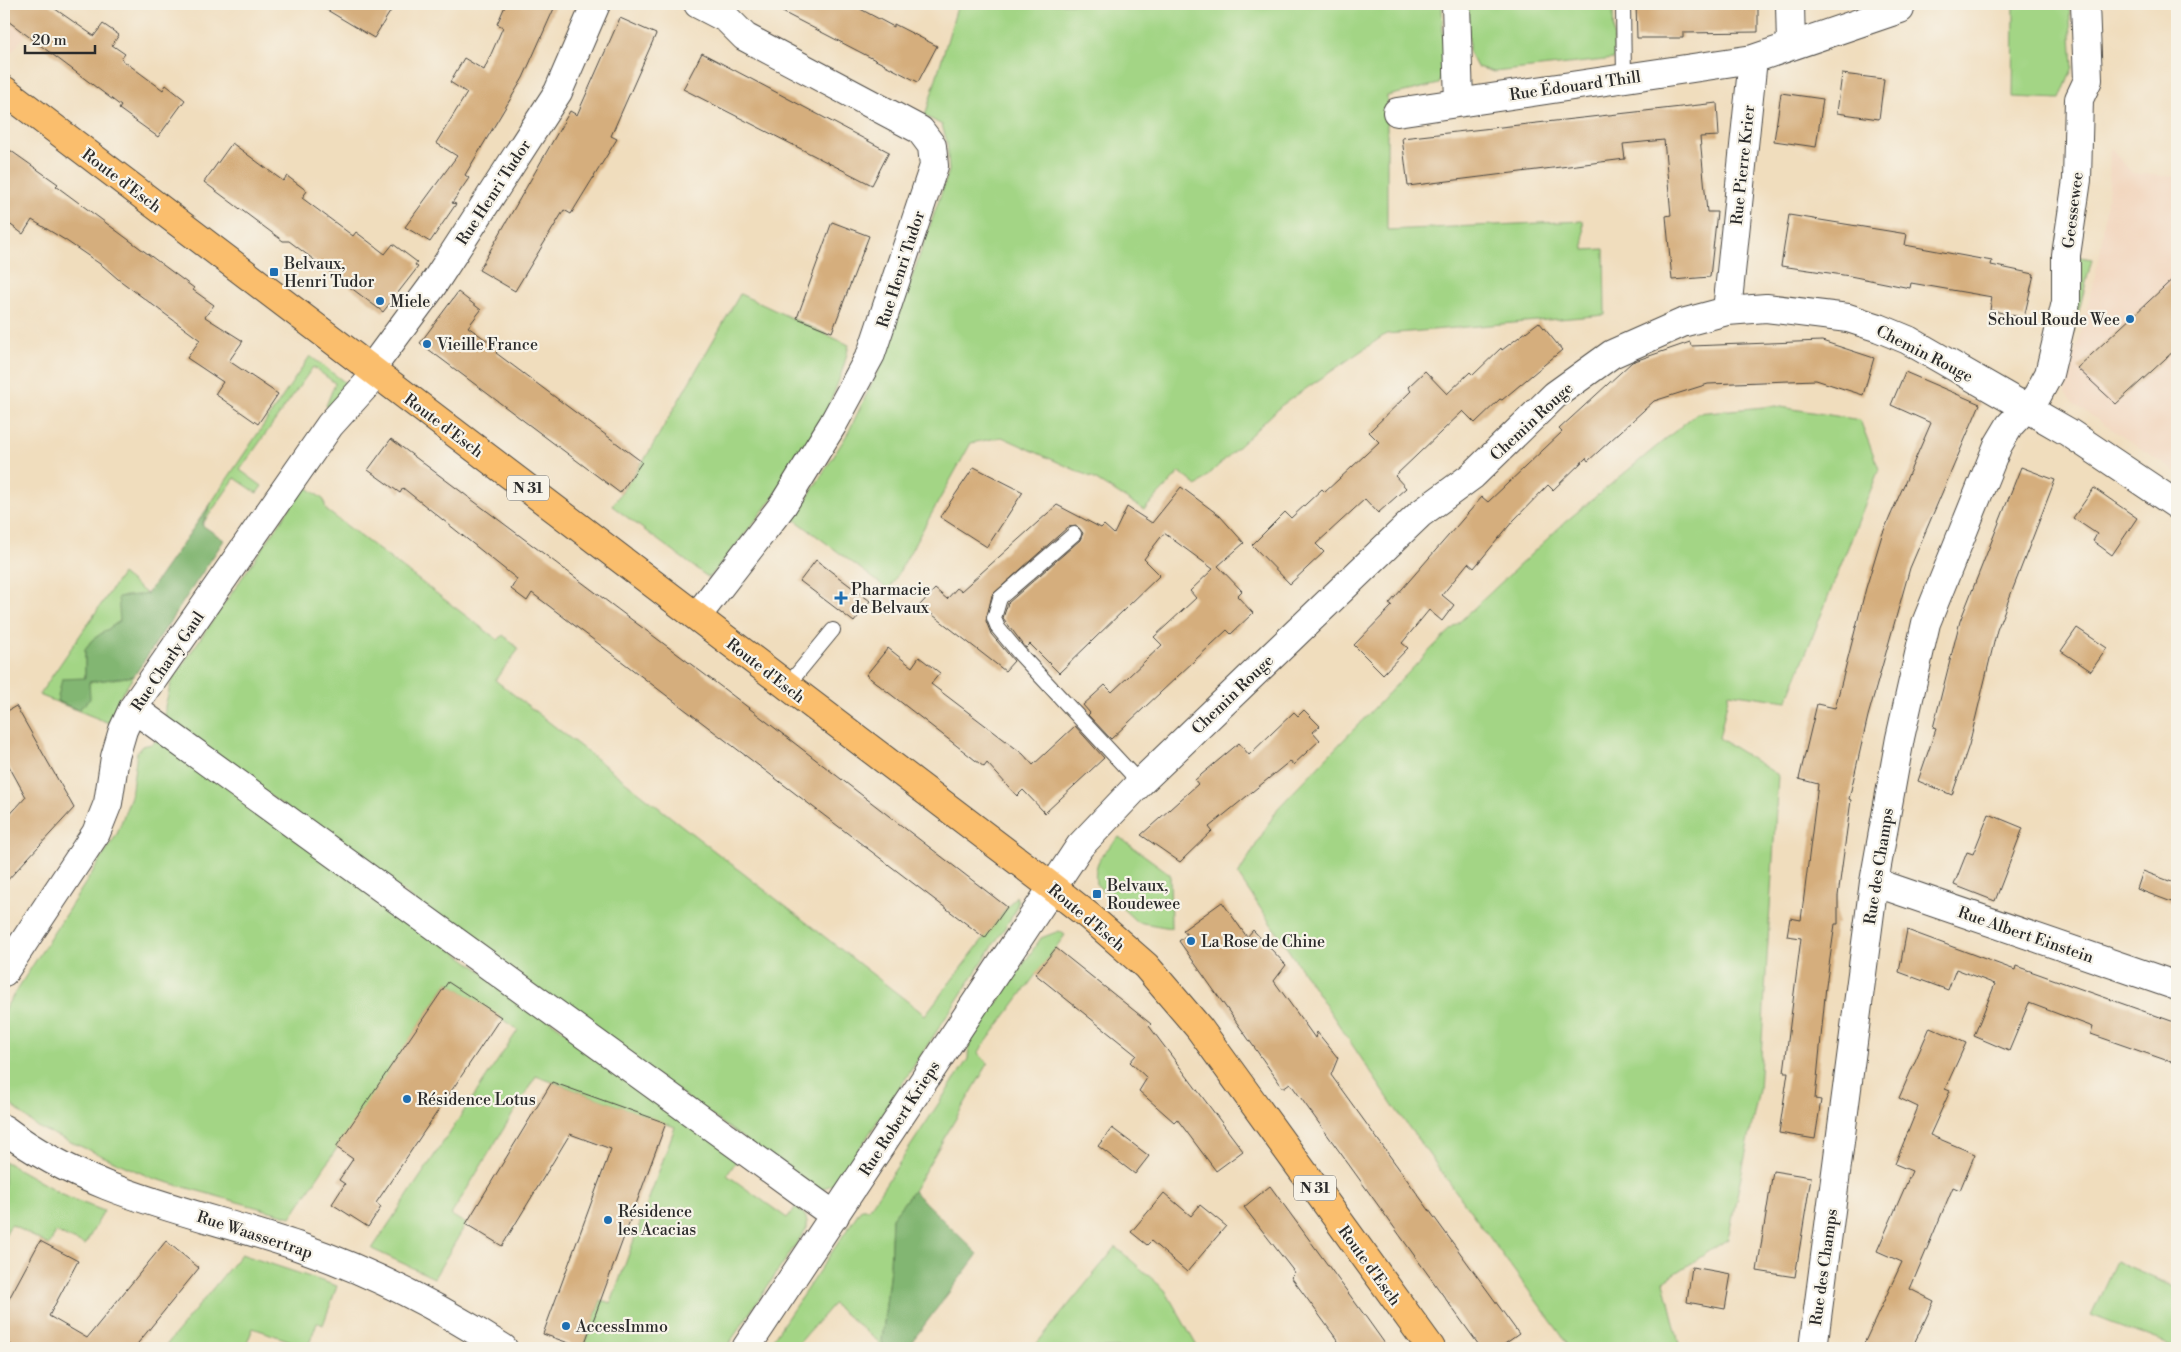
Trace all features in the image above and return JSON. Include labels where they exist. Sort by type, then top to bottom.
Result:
[{"type":"main road","name":"Route d'Esch","points":[[4,90],[1052,887],[1146,966],[1199,1028],[1430,1348]]},
{"type":"street","name":"Rue Henri Tudor","points":[[374,371],[431,288],[558,92],[596,4]]},
{"type":"street","name":"Rue Henri Tudor","points":[[697,616],[783,505],[833,424],[867,362],[934,166],[932,146],[920,130],[746,37],[727,19],[698,4]]},
{"type":"street","points":[[1456,4],[1460,102]]},
{"type":"street","points":[[1790,4],[1791,46]]},
{"type":"street","name":"Geessewee","points":[[2024,407],[2037,396],[2049,374],[2066,302],[2066,254],[2077,180],[2079,100],[2088,80],[2085,4]]},
{"type":"street","points":[[1752,59],[1900,10]]},
{"type":"street","name":"Rue Édouard Thill","points":[[1397,112],[1752,59]]},
{"type":"street","name":"Rue Pierre Krier","points":[[1727,311],[1752,59]]},
{"type":"street","name":"Chemin Rouge","points":[[1052,887],[1080,846],[1140,783],[1420,514],[1472,476],[1555,395],[1612,354],[1682,323],[1727,311],[1766,308],[1848,318],[1908,340],[2068,432],[2177,505]]},
{"type":"street","name":"Rue Charly Gaul","points":[[4,972],[96,833],[108,803],[123,730],[133,708],[319,441],[338,415],[362,392],[374,371]]},
{"type":"street","name":"Rue des Champs","points":[[1813,1348],[1874,882],[1900,738],[1926,623],[1998,445],[2024,407]]},
{"type":"street","points":[[133,708],[835,1216]]},
{"type":"street","name":"Rue Albert Einstein","points":[[1874,882],[2177,986]]},
{"type":"street","name":"Rue Robert Krieps","points":[[746,1348],[1052,887]]},
{"type":"street","name":"Rue Waassertrap","points":[[4,1129],[25,1146],[81,1176],[143,1200],[297,1246],[356,1268],[415,1294],[503,1348]]},
{"type":"lane","points":[[1623,4],[1624,78]]},
{"type":"lane","points":[[1074,534],[1000,598],[994,618],[998,628],[1018,652],[1140,783]]},
{"type":"lane","points":[[787,686],[833,630]]},
{"type":"shaded area","points":[[4,4],[50,4],[4,62]]},
{"type":"shaded area","name":"Schoul Roude Wee","points":[[2110,148],[2132,173],[2177,177],[2177,473],[2074,404],[2065,393],[2099,260],[2109,186]]},
{"type":"green space","points":[[958,4],[1442,4],[1444,67],[1439,84],[1387,96],[1387,230],[1583,221],[1584,250],[1604,249],[1605,315],[1386,334],[1282,405],[1197,486],[1180,472],[1144,510],[1093,478],[1002,437],[971,443],[889,590],[794,519],[848,433],[883,360],[949,171],[947,142],[942,125],[925,116]]},
{"type":"green space","points":[[1468,4],[1613,4],[1614,59],[1494,72],[1477,67],[1469,52]]},
{"type":"green space","points":[[2014,4],[2069,4],[2073,67],[2060,99],[2013,97]]},
{"type":"green space","points":[[2075,256],[2092,259],[2068,354]]},
{"type":"green space","points":[[740,294],[849,345],[828,408],[793,469],[773,498],[709,578],[612,506],[646,457]]},
{"type":"green space","points":[[310,356],[347,384],[329,408],[326,406],[335,383],[313,367],[240,470],[262,486],[257,493],[235,478],[202,525],[211,503]]},
{"type":"green space","points":[[1775,406],[1860,420],[1879,469],[1787,701],[1729,693],[1719,738],[1778,775],[1759,1090],[1728,1239],[1664,1281],[1680,1348],[1568,1348],[1562,1336],[1394,1107],[1238,875],[1278,808],[1433,647],[1564,523],[1697,413]]},
{"type":"green space","points":[[305,486],[324,500],[326,510],[498,640],[503,635],[519,649],[495,680],[925,1015],[1016,896],[1018,902],[1015,912],[837,1183],[816,1191],[165,720],[165,706],[172,680]]},
{"type":"green space","points":[[211,503],[202,525],[224,540],[134,676],[89,682],[90,699],[78,710],[57,701],[62,679],[85,678],[85,649],[92,640],[120,621],[118,597],[147,594]]},
{"type":"green space","points":[[122,574],[147,594],[120,621],[92,640],[85,649],[85,679],[89,682],[134,676],[119,698],[109,723],[39,695]]},
{"type":"green space","points":[[159,738],[739,1157],[727,1175],[787,1218],[796,1207],[803,1213],[807,1221],[807,1228],[726,1348],[583,1348],[601,1300],[611,1303],[675,1127],[536,1076],[451,1215],[466,1224],[434,1278],[372,1249],[518,1030],[448,982],[291,1217],[152,1178],[37,1127],[4,1099],[4,1010],[117,834],[131,796],[137,752],[142,746],[152,744]]},
{"type":"green space","points":[[1119,837],[1170,874],[1171,928],[1137,922],[1096,884],[1098,863],[1104,853]]},
{"type":"green space","points":[[1059,931],[1065,935],[978,1053],[988,1064],[913,1191],[892,1218],[890,1268],[882,1341],[884,1348],[875,1348],[880,1343],[833,1304],[795,1348],[767,1348],[861,1209],[869,1209],[968,1059],[969,1044],[1041,938]]},
{"type":"green space","points":[[4,1161],[67,1197],[104,1211],[85,1245],[56,1232],[49,1245],[11,1224],[4,1237]]},
{"type":"green space","points":[[913,1191],[978,1254],[907,1348],[884,1348],[882,1341],[890,1268],[892,1218]]},
{"type":"green space","points":[[1116,1247],[1165,1290],[1198,1348],[1033,1348]]},
{"type":"green space","points":[[241,1254],[337,1286],[323,1325],[317,1322],[308,1347],[253,1328],[245,1348],[164,1348]]},
{"type":"green space","points":[[2116,1261],[2177,1287],[2177,1348],[2091,1315]]},
{"type":"building","points":[[4,4],[48,4],[94,36],[103,24],[119,35],[112,45],[125,54],[121,59],[163,90],[166,85],[185,100],[158,137],[119,109],[121,106],[4,18]]},
{"type":"building","points":[[317,4],[395,4],[374,38]]},
{"type":"building","points":[[506,4],[556,4],[523,78],[465,175],[469,178],[452,203],[456,204],[430,242],[405,227],[457,156],[436,143],[467,93],[450,82],[464,58],[484,70],[503,27],[497,24]]},
{"type":"building","points":[[767,4],[851,4],[894,27],[894,24],[937,46],[918,82]]},
{"type":"building","points":[[1636,4],[1758,4],[1758,32],[1683,33],[1683,38],[1637,38]]},
{"type":"building","points":[[620,18],[656,34],[611,136],[617,139],[571,214],[564,210],[515,291],[479,270],[570,111],[577,115]]},
{"type":"building","points":[[702,53],[889,152],[872,185],[683,89]]},
{"type":"building","points":[[1842,74],[1884,79],[1879,119],[1837,113]]},
{"type":"building","points":[[1781,93],[1823,99],[1816,147],[1774,141]]},
{"type":"building","points":[[1717,103],[1719,136],[1700,137],[1707,212],[1717,212],[1710,277],[1672,280],[1666,216],[1671,215],[1664,140],[1623,144],[1625,159],[1408,186],[1402,138]]},
{"type":"building","points":[[232,143],[283,181],[287,176],[307,191],[302,198],[353,236],[356,232],[385,254],[393,244],[417,262],[415,265],[418,267],[383,312],[289,241],[283,241],[204,182]]},
{"type":"building","points":[[4,146],[58,184],[56,186],[194,288],[193,290],[214,305],[205,317],[243,341],[229,361],[278,394],[258,424],[215,394],[223,382],[187,358],[200,340],[103,266],[65,240],[32,220],[23,234],[4,220]]},
{"type":"building","points":[[1789,215],[1907,234],[1905,245],[1992,261],[1991,265],[2034,274],[2024,318],[1990,310],[1992,297],[1911,283],[1910,288],[1850,276],[1781,266]]},
{"type":"building","points":[[832,222],[869,236],[832,332],[797,318]]},
{"type":"building","points":[[2177,275],[2177,348],[2116,404],[2077,368]]},
{"type":"building","points":[[458,292],[481,310],[468,327],[499,349],[496,353],[642,462],[620,493],[420,343]]},
{"type":"building","points":[[1539,322],[1562,350],[1502,400],[1500,399],[1475,423],[1463,411],[1395,476],[1406,488],[1378,513],[1365,499],[1316,544],[1324,552],[1290,584],[1252,545],[1285,512],[1291,518],[1322,489],[1325,492],[1379,442],[1369,432],[1411,391],[1408,387],[1425,371],[1447,394],[1470,372],[1473,375],[1501,348],[1502,350]]},
{"type":"building","points":[[1822,341],[1874,358],[1863,395],[1816,380],[1708,384],[1654,401],[1588,461],[1586,458],[1553,490],[1548,485],[1513,521],[1474,568],[1468,563],[1442,595],[1454,605],[1442,621],[1429,610],[1402,643],[1408,648],[1383,674],[1354,645],[1392,606],[1389,604],[1482,497],[1488,502],[1562,432],[1559,429],[1632,362],[1690,342],[1691,346]]},
{"type":"building","points":[[1905,372],[1980,404],[1910,568],[1868,716],[1849,799],[1851,800],[1838,896],[1838,924],[1835,924],[1826,986],[1815,1099],[1821,1100],[1815,1139],[1779,1133],[1788,1072],[1784,1072],[1801,938],[1787,936],[1790,918],[1801,920],[1818,784],[1799,779],[1817,704],[1835,708],[1866,588],[1882,535],[1931,423],[1891,405]]},
{"type":"building","points":[[391,439],[732,695],[1007,907],[985,938],[532,593],[527,601],[511,589],[517,579],[403,488],[400,493],[368,470]]},
{"type":"building","points":[[974,467],[1023,492],[987,547],[940,517]]},
{"type":"building","points":[[2021,467],[2055,480],[1997,630],[1969,745],[1952,795],[1918,781],[1936,729],[1933,728],[1960,621]]},
{"type":"building","points":[[1181,487],[1220,516],[1244,543],[1218,566],[1242,591],[1237,596],[1253,613],[1231,634],[1227,630],[1111,739],[1088,715],[1090,713],[1083,705],[1105,685],[1112,692],[1162,645],[1154,637],[1196,598],[1190,591],[1213,569],[1164,533],[1144,559],[1160,575],[1059,673],[1030,644],[1026,648],[1003,618],[1008,603],[1080,540],[1083,533],[1077,526],[1068,527],[992,595],[986,621],[991,634],[1014,661],[1005,671],[920,605],[935,589],[947,599],[957,588],[961,591],[1057,505],[1101,528],[1104,525],[1114,534],[1127,507],[1152,523]]},
{"type":"building","points":[[2094,488],[2137,518],[2112,555],[2093,541],[2097,534],[2073,518]]},
{"type":"building","points":[[816,560],[870,601],[854,622],[800,581]]},
{"type":"building","points":[[2077,628],[2107,648],[2091,671],[2061,651]]},
{"type":"building","points":[[888,648],[912,667],[919,657],[940,673],[931,684],[1023,754],[1033,765],[1075,726],[1104,758],[1045,813],[1023,790],[1017,796],[987,763],[984,767],[866,675]]},
{"type":"building","points":[[16,706],[74,808],[4,884],[4,821],[26,797],[4,757],[4,713]]},
{"type":"building","points":[[1304,710],[1320,726],[1313,732],[1320,740],[1293,765],[1290,761],[1209,827],[1212,831],[1180,862],[1141,835],[1198,784],[1195,780],[1239,743],[1249,755],[1294,712],[1298,716]]},
{"type":"building","points":[[1989,814],[2023,828],[1995,901],[1954,885],[1967,852],[1973,854]]},
{"type":"building","points":[[2143,871],[2177,884],[2177,904],[2137,889]]},
{"type":"building","points":[[1222,902],[1247,937],[1253,930],[1286,965],[1274,981],[1315,1038],[1317,1032],[1338,1058],[1331,1075],[1519,1334],[1499,1348],[1481,1348],[1290,1083],[1283,1088],[1179,941],[1187,935],[1183,930]]},
{"type":"building","points":[[1907,930],[2015,970],[2016,966],[2177,1023],[2177,1064],[2091,1034],[2093,1027],[2029,1003],[2009,1051],[1974,1036],[1995,984],[1956,969],[1948,990],[1899,972]]},
{"type":"building","points":[[1056,948],[1151,1024],[1149,1026],[1243,1151],[1216,1171],[1177,1119],[1174,1122],[1139,1091],[1147,1078],[1130,1062],[1136,1055],[1035,974]]},
{"type":"building","name":"Résidence Lotus","points":[[448,982],[501,1017],[376,1203],[381,1207],[368,1227],[332,1204],[345,1184],[339,1180],[353,1159],[336,1147]]},
{"type":"building","points":[[1930,1027],[1966,1043],[1945,1089],[1950,1091],[1930,1135],[1975,1154],[1960,1190],[1953,1187],[1910,1289],[1934,1301],[1912,1348],[1862,1348],[1902,1262],[1877,1251],[1912,1171],[1895,1164],[1918,1107],[1899,1098]]},
{"type":"building","name":"Résidence les Acacias","points":[[552,1082],[666,1123],[583,1348],[543,1334],[611,1149],[570,1134],[502,1246],[466,1224]]},
{"type":"building","points":[[1112,1128],[1149,1156],[1135,1174],[1098,1146]]},
{"type":"building","points":[[1773,1171],[1811,1177],[1795,1277],[1757,1271]]},
{"type":"building","points":[[1270,1186],[1388,1348],[1343,1348],[1291,1277],[1295,1273],[1244,1207]]},
{"type":"building","points":[[1164,1193],[1191,1216],[1200,1205],[1226,1226],[1187,1272],[1151,1241],[1147,1245],[1131,1232]]},
{"type":"building","points":[[40,1241],[78,1261],[49,1316],[87,1338],[166,1241],[199,1268],[134,1348],[17,1348],[4,1341],[4,1308]]},
{"type":"building","points":[[1692,1267],[1731,1274],[1725,1309],[1687,1302]]},
{"type":"place","name":"Belvaux, Henri Tudor","points":[[274,272]]},
{"type":"place","name":"Miele","points":[[380,301]]},
{"type":"place","name":"Schoul Roude Wee","points":[[2130,319]]},
{"type":"place","name":"Vieille France","points":[[427,344]]},
{"type":"place","name":"Pharmacie de Belvaux","points":[[841,598]]},
{"type":"place","name":"Belvaux, Roudewee","points":[[1097,894]]},
{"type":"place","name":"La Rose de Chine","points":[[1191,941]]},
{"type":"place","name":"Résidence Lotus","points":[[407,1099]]},
{"type":"place","name":"Résidence les Acacias","points":[[608,1220]]},
{"type":"place","name":"AccessImmo","points":[[566,1326]]}]
